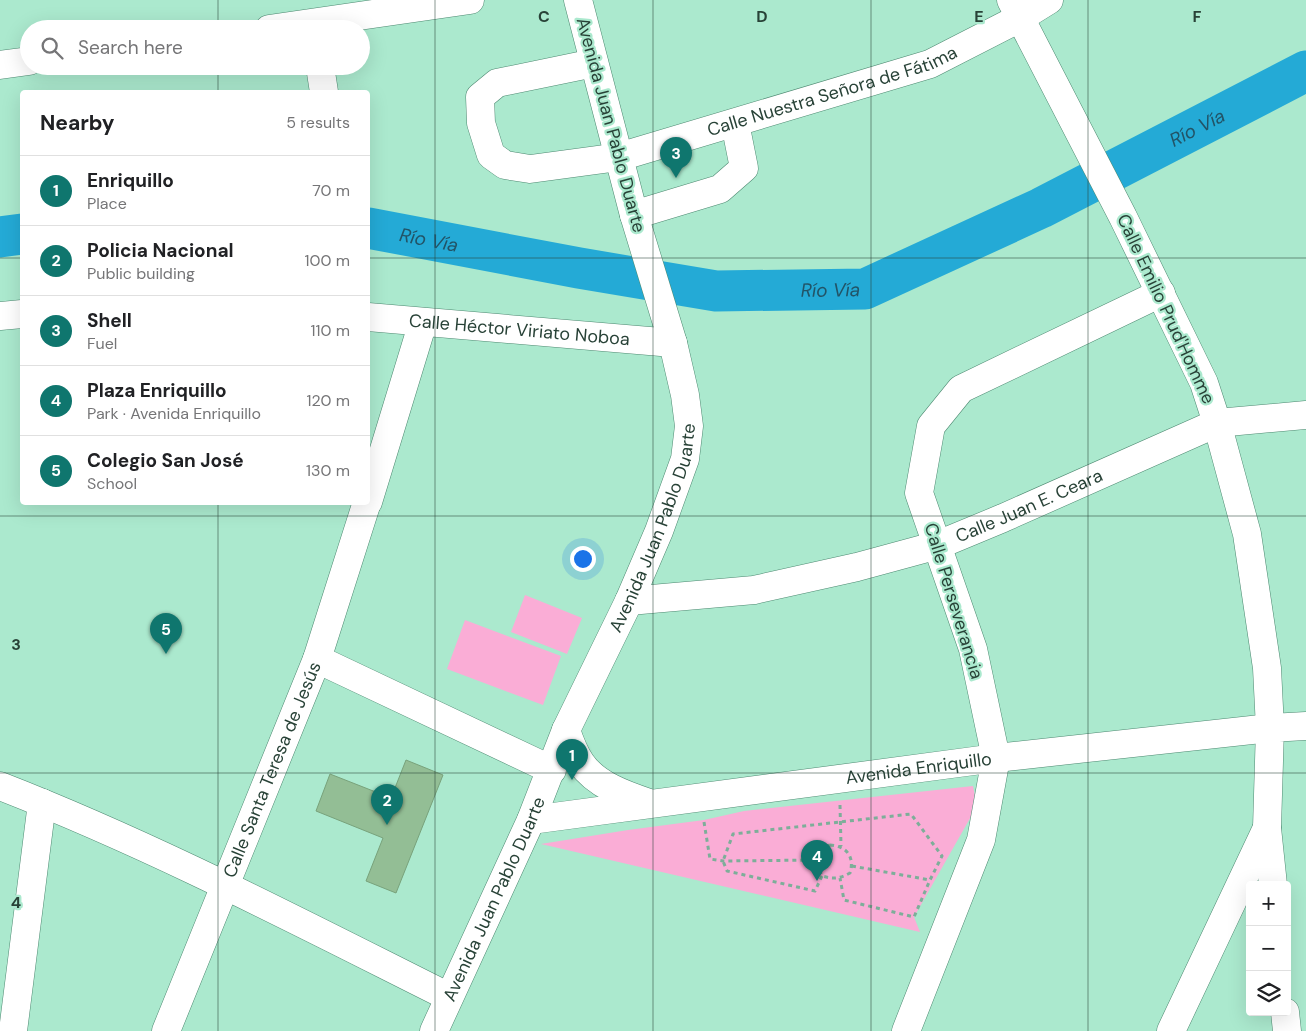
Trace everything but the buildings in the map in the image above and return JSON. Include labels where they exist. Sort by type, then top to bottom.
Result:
[{"type":"street","points":[[310,17],[470,0]]},
{"type":"street","name":"Avenida Juan Pablo Duarte","points":[[434,1031],[532,820],[566,730],[629,601],[659,531],[685,459],[689,426],[685,395],[669,331],[648,265],[618,157],[578,0]]},
{"type":"street","name":"Calle Nuestra Señora de Fátima","points":[[594,63],[497,83],[480,97],[481,123],[491,155],[505,165],[530,169],[618,157],[930,64],[1015,9],[1049,0]]},
{"type":"street","name":"Calle Emilio Prud'Homme","points":[[1015,9],[1124,217],[1204,382],[1217,423],[1247,534],[1267,668],[1270,728],[1267,828],[1273,881]]},
{"type":"street","points":[[0,65],[20,62]]},
{"type":"street","points":[[321,75],[324,90]]},
{"type":"street","points":[[634,215],[720,190],[744,168],[734,123]]},
{"type":"street","name":"Calle Perseverancia","points":[[906,1031],[981,840],[996,758],[973,649],[919,493],[931,426],[962,389],[1161,293]]},
{"type":"street","points":[[0,316],[20,314]]},
{"type":"street","name":"Calle Héctor Viriato Noboa","points":[[370,317],[423,322],[669,331]]},
{"type":"street","name":"Calle Santa Teresa de Jesús","points":[[370,492],[423,322]]},
{"type":"street","name":"Calle Juan E. Ceara","points":[[629,601],[754,590],[857,567],[938,545],[1217,423],[1306,415]]},
{"type":"street","name":"Calle Santa Teresa de Jesús","points":[[166,1031],[317,659],[366,505]]},
{"type":"street","points":[[317,659],[552,770]]},
{"type":"street","name":"Avenida Enriquillo","points":[[532,820],[996,758],[1270,728],[1306,726]]},
{"type":"street","points":[[566,730],[582,764],[602,783],[622,794],[650,804]]},
{"type":"street","points":[[0,786],[226,885],[449,997]]},
{"type":"street","points":[[13,1031],[42,803]]},
{"type":"street","points":[[1171,1031],[1267,828]]},
{"type":"street","points":[[1286,1016],[1287,1031]]},
{"type":"path","points":[[840,804],[840,846]]},
{"type":"path","points":[[822,876],[840,878],[850,873],[852,866],[848,852],[840,846],[830,845],[823,847],[818,853],[816,860],[822,876],[816,890],[727,871],[723,860],[733,834],[910,814],[942,856],[914,917],[844,900],[840,878]]},
{"type":"path","points":[[704,820],[710,859],[816,860]]},
{"type":"path","points":[[852,866],[930,880]]},
{"type":"shaded area","points":[[525,595],[582,618],[567,654],[511,632]]},
{"type":"shaded area","points":[[465,620],[561,656],[543,705],[447,669]]},
{"type":"shaded area","points":[[973,786],[977,806],[914,917],[920,932],[541,844],[704,820],[744,811]]},
{"type":"waterway","name":"Río Vía","points":[[370,228],[579,268],[716,291],[865,289],[1041,208],[1306,71]]},
{"type":"waterway","name":"Río Vía","points":[[0,237],[20,234]]},
{"type":"place","name":"Shell","points":[[676,178]]},
{"type":"place","name":"Colegio San José","points":[[166,654]]},
{"type":"place","name":"Enriquillo","points":[[572,780]]},
{"type":"place","name":"Policia Nacional","points":[[387,825]]},
{"type":"place","name":"Plaza Enriquillo","points":[[817,881]]}]
